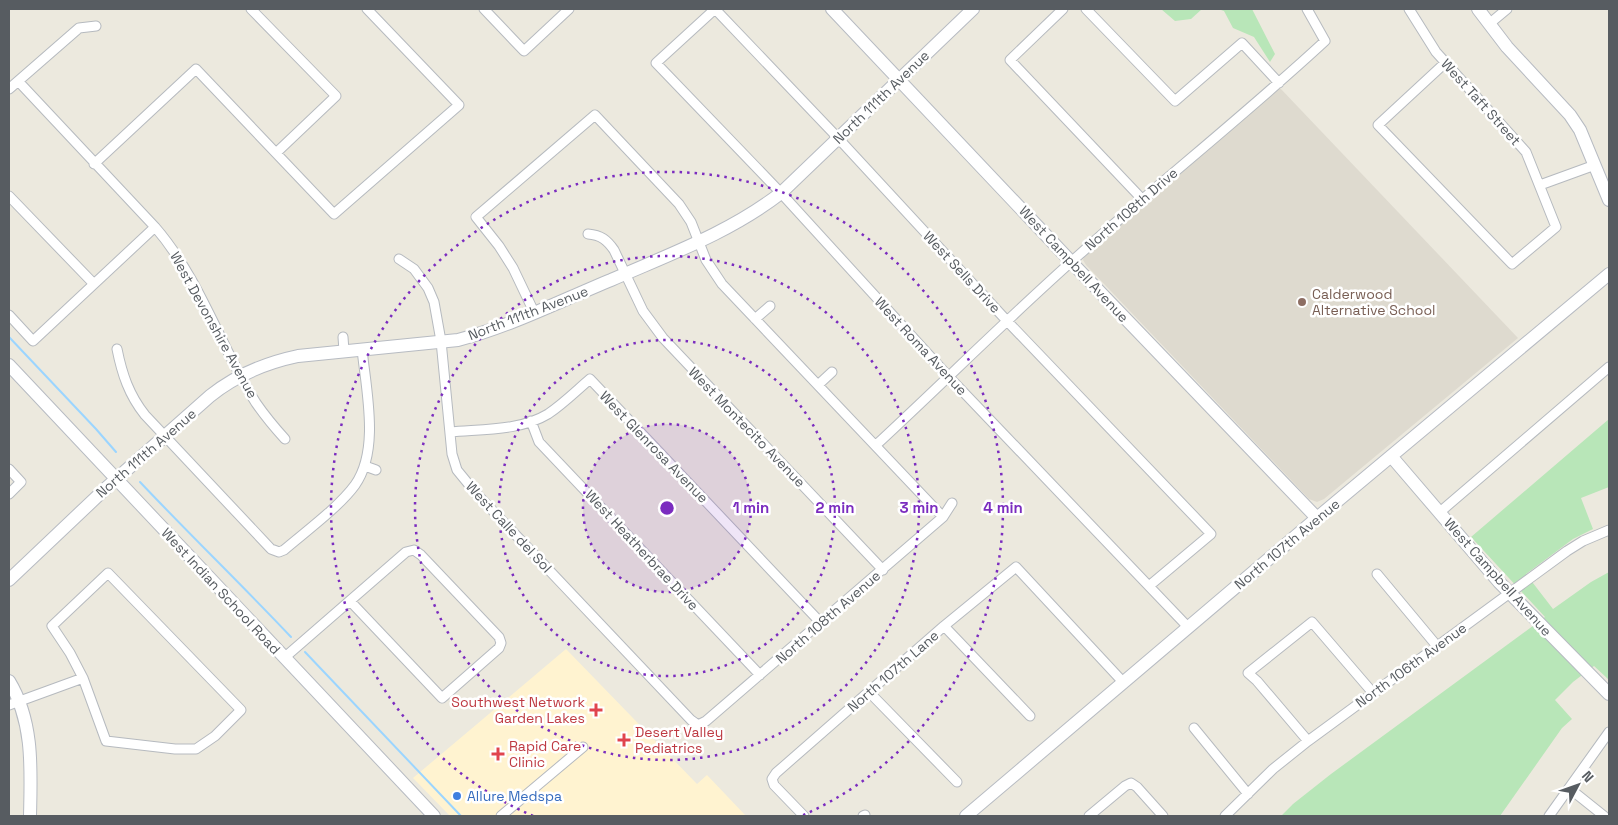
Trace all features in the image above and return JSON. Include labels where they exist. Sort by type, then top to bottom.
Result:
[{"type":"street","points":[[251,9],[336,96],[276,153]]},
{"type":"street","points":[[94,164],[196,69],[334,214],[459,105],[367,9]]},
{"type":"street","points":[[484,9],[524,51],[569,9]]},
{"type":"street","name":"West Roma Avenue","points":[[715,9],[656,63],[781,193],[949,377],[1188,627]]},
{"type":"street","name":"West Sells Drive","points":[[715,9],[838,138],[1008,322],[1211,534],[1149,586]]},
{"type":"street","name":"West Campbell Avenue","points":[[832,9],[1317,518]]},
{"type":"street","points":[[1063,9],[1010,60],[1142,199]]},
{"type":"street","points":[[1086,9],[1175,101],[1242,43],[1279,83]]},
{"type":"street","name":"North 108th Drive","points":[[876,445],[1071,262],[1325,41],[1307,9]]},
{"type":"street","name":"West Taft Street","points":[[1409,9],[1436,52],[1518,142],[1531,162],[1556,227],[1512,264],[1378,125],[1445,63]]},
{"type":"street","points":[[1478,9],[1521,63],[1565,107],[1580,130],[1609,200]]},
{"type":"street","points":[[1489,24],[1507,9]]},
{"type":"street","name":"North 111th Avenue","points":[[9,580],[164,436],[214,393],[240,376],[284,359],[314,354],[458,340],[477,335],[700,242],[756,212],[781,193],[900,79],[967,10]]},
{"type":"street","points":[[9,90],[79,28],[96,26]]},
{"type":"street","name":"West Devonshire Avenue","points":[[18,81],[155,227],[181,263],[240,376],[263,413],[285,439]]},
{"type":"street","points":[[534,312],[513,268],[499,246],[476,217],[595,115],[679,204],[691,222],[706,260],[722,284],[943,517]]},
{"type":"street","points":[[1540,185],[1595,165]]},
{"type":"street","points":[[9,196],[94,284]]},
{"type":"street","points":[[9,315],[33,341],[155,227]]},
{"type":"street","name":"West Montecito Avenue","points":[[588,234],[598,234],[608,241],[626,273],[643,311],[662,338],[883,570]]},
{"type":"street","name":"West Calle del Sol","points":[[399,259],[414,269],[428,288],[434,302],[441,341],[452,454],[457,470],[464,480],[691,720],[698,725]]},
{"type":"street","name":"North 107th Avenue","points":[[966,816],[1317,518],[1609,274]]},
{"type":"street","points":[[755,319],[770,306]]},
{"type":"street","points":[[343,337],[344,351]]},
{"type":"street","points":[[117,349],[121,370],[128,390],[145,415],[271,549],[278,552],[284,550],[345,496],[365,466],[369,445],[369,429],[362,349]]},
{"type":"street","name":"West Indian School Road","points":[[9,366],[434,816]]},
{"type":"street","points":[[1440,512],[1609,367]]},
{"type":"street","points":[[818,385],[832,372]]},
{"type":"street","name":"West Glenrosa Avenue","points":[[531,421],[549,413],[590,380],[821,623]]},
{"type":"street","points":[[450,432],[509,426],[531,421]]},
{"type":"street","name":"West Heatherbrae Drive","points":[[531,421],[539,442],[760,675]]},
{"type":"street","name":"West Campbell Avenue","points":[[1391,456],[1509,592],[1609,694]]},
{"type":"street","points":[[365,466],[376,470]]},
{"type":"street","points":[[9,469],[21,482],[9,494]]},
{"type":"street","name":"North 108th Avenue","points":[[698,725],[706,721],[883,570],[943,517],[952,503]]},
{"type":"street","name":"North 106th Avenue","points":[[1225,816],[1308,741],[1567,551],[1583,541],[1609,530]]},
{"type":"street","points":[[284,658],[406,552],[414,550],[421,555],[499,637],[501,643],[499,648],[442,698],[350,601]]},
{"type":"street","name":"North 107th Lane","points":[[804,816],[774,785],[772,779],[776,773],[944,626],[1016,567],[1124,682]]},
{"type":"street","points":[[108,573],[241,710],[215,736],[196,749],[175,749],[106,741],[82,678],[70,653],[52,626],[108,573]]},
{"type":"street","points":[[1377,574],[1437,646]]},
{"type":"street","points":[[1308,741],[1248,673],[1312,622],[1373,693]]},
{"type":"street","points":[[944,626],[1030,716]]},
{"type":"street","points":[[13,702],[82,678]]},
{"type":"street","points":[[9,681],[13,702],[28,732],[30,746],[30,816]]},
{"type":"street","points":[[870,692],[957,782]]},
{"type":"street","points":[[1194,728],[1248,794]]},
{"type":"street","points":[[1549,816],[1609,732]]},
{"type":"street","points":[[501,816],[583,747]]},
{"type":"street","points":[[1090,816],[1131,783],[1137,787],[1162,816]]},
{"type":"street","points":[[1569,788],[1604,816]]},
{"type":"shaded area","name":"Calderwood Alternative School","points":[[1280,88],[1518,338],[1324,499],[1317,502],[1309,499],[1083,260],[1084,257]]},
{"type":"shaded area","points":[[566,649],[697,784],[707,775],[746,816],[450,816],[413,778]]},
{"type":"green space","points":[[1161,9],[1202,9],[1191,19],[1175,21]]},
{"type":"green space","points":[[1218,9],[1252,9],[1275,54],[1270,62],[1254,37],[1233,28],[1224,11]]},
{"type":"green space","points":[[1609,419],[1609,487],[1581,498],[1593,529],[1573,539],[1526,574],[1553,609],[1591,582],[1609,572],[1609,678],[1594,666],[1573,682],[1555,700],[1572,719],[1562,728],[1500,816],[1281,816],[1331,774],[1545,617],[1471,537]]},
{"type":"waterway","points":[[9,337],[116,452]]},
{"type":"waterway","points":[[140,482],[291,637]]},
{"type":"waterway","points":[[305,652],[461,816]]},
{"type":"place","name":"Calderwood Alternative School","points":[[1302,302]]},
{"type":"place","name":"Southwest Network Garden Lakes","points":[[596,710]]},
{"type":"place","name":"Desert Valley Pediatrics","points":[[624,740]]},
{"type":"place","name":"Rapid Care Clinic","points":[[498,754]]},
{"type":"place","name":"Allure Medspa","points":[[457,796]]}]
